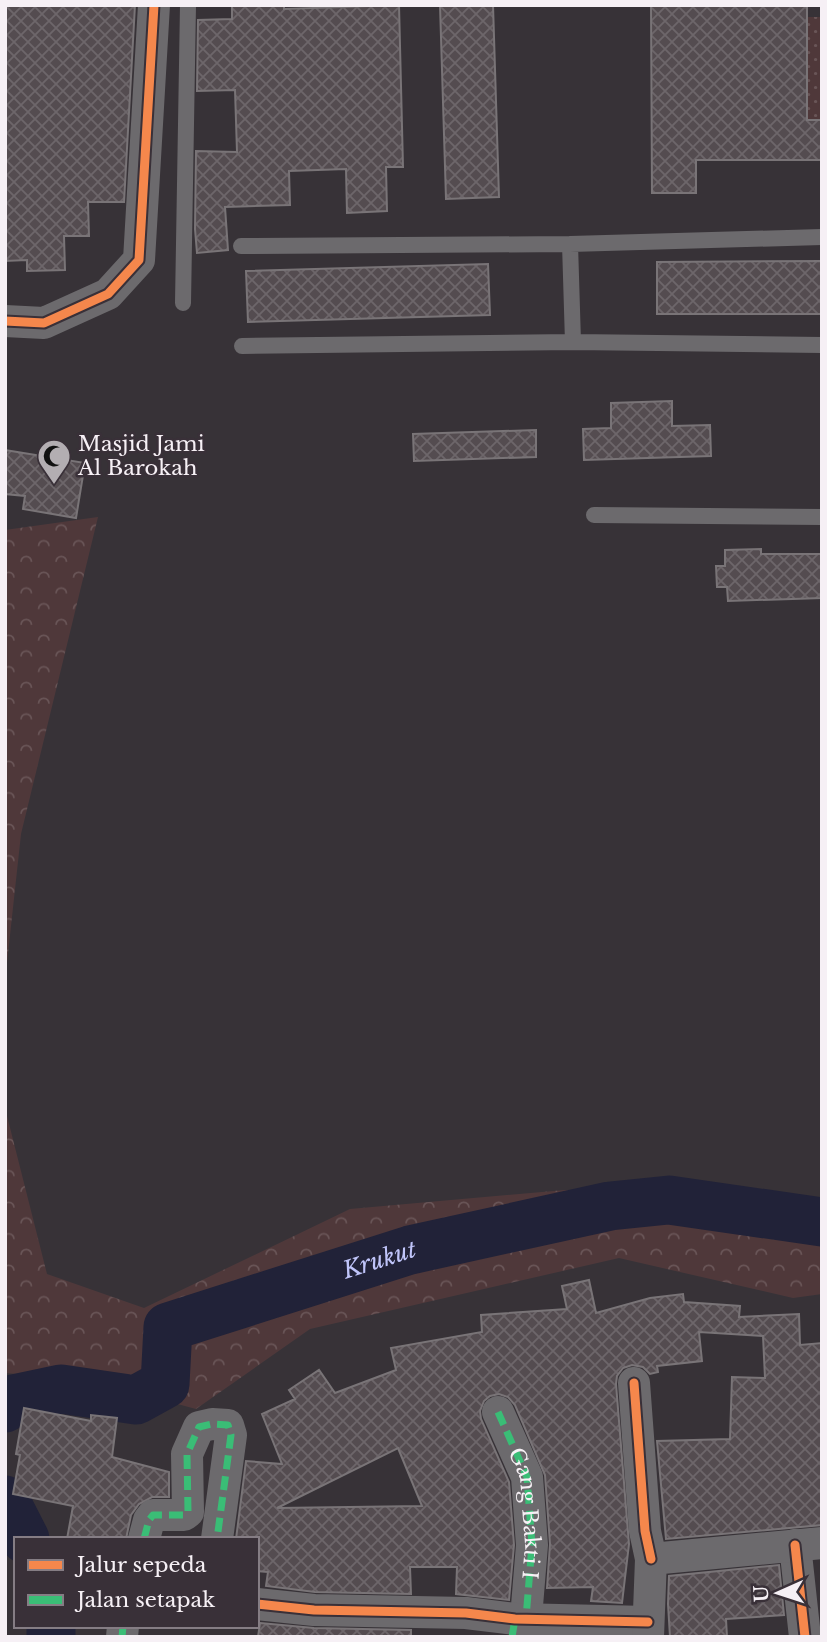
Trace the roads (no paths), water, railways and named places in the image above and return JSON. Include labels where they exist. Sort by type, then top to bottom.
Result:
[{"type":"street","points":[[5,321],[44,323],[108,294],[139,260],[154,5]]},
{"type":"street","points":[[259,1604],[376,1613],[466,1613],[518,1625],[648,1629],[651,1559],[645,1531],[634,1383]]},
{"type":"street","name":"Gang Bakti I","points":[[498,1412],[527,1477],[532,1545],[518,1625]]},
{"type":"street","points":[[145,1537],[153,1515],[184,1515],[188,1512],[187,1454],[200,1427],[212,1424],[229,1425],[231,1435],[217,1537]]},
{"type":"street","points":[[651,1559],[808,1544],[805,1637]]},
{"type":"lane","points":[[183,303],[188,5]]},
{"type":"lane","points":[[241,246],[570,244],[822,237]]},
{"type":"lane","points":[[570,244],[573,342]]},
{"type":"lane","points":[[243,346],[573,342],[822,345]]},
{"type":"lane","points":[[594,515],[822,517]]},
{"type":"waterway","name":"Krukut","points":[[5,1408],[9,1400],[61,1389],[136,1400],[165,1384],[168,1327],[410,1250],[610,1206],[669,1200],[822,1222]]},
{"type":"waterway","name":"Krukut","points":[[5,1500],[24,1537]]},
{"type":"waterway","name":"Krukut","points":[[51,1628],[51,1637]]},
{"type":"place","name":"Masjid Jami Al Barokah","points":[[54,486]]}]
